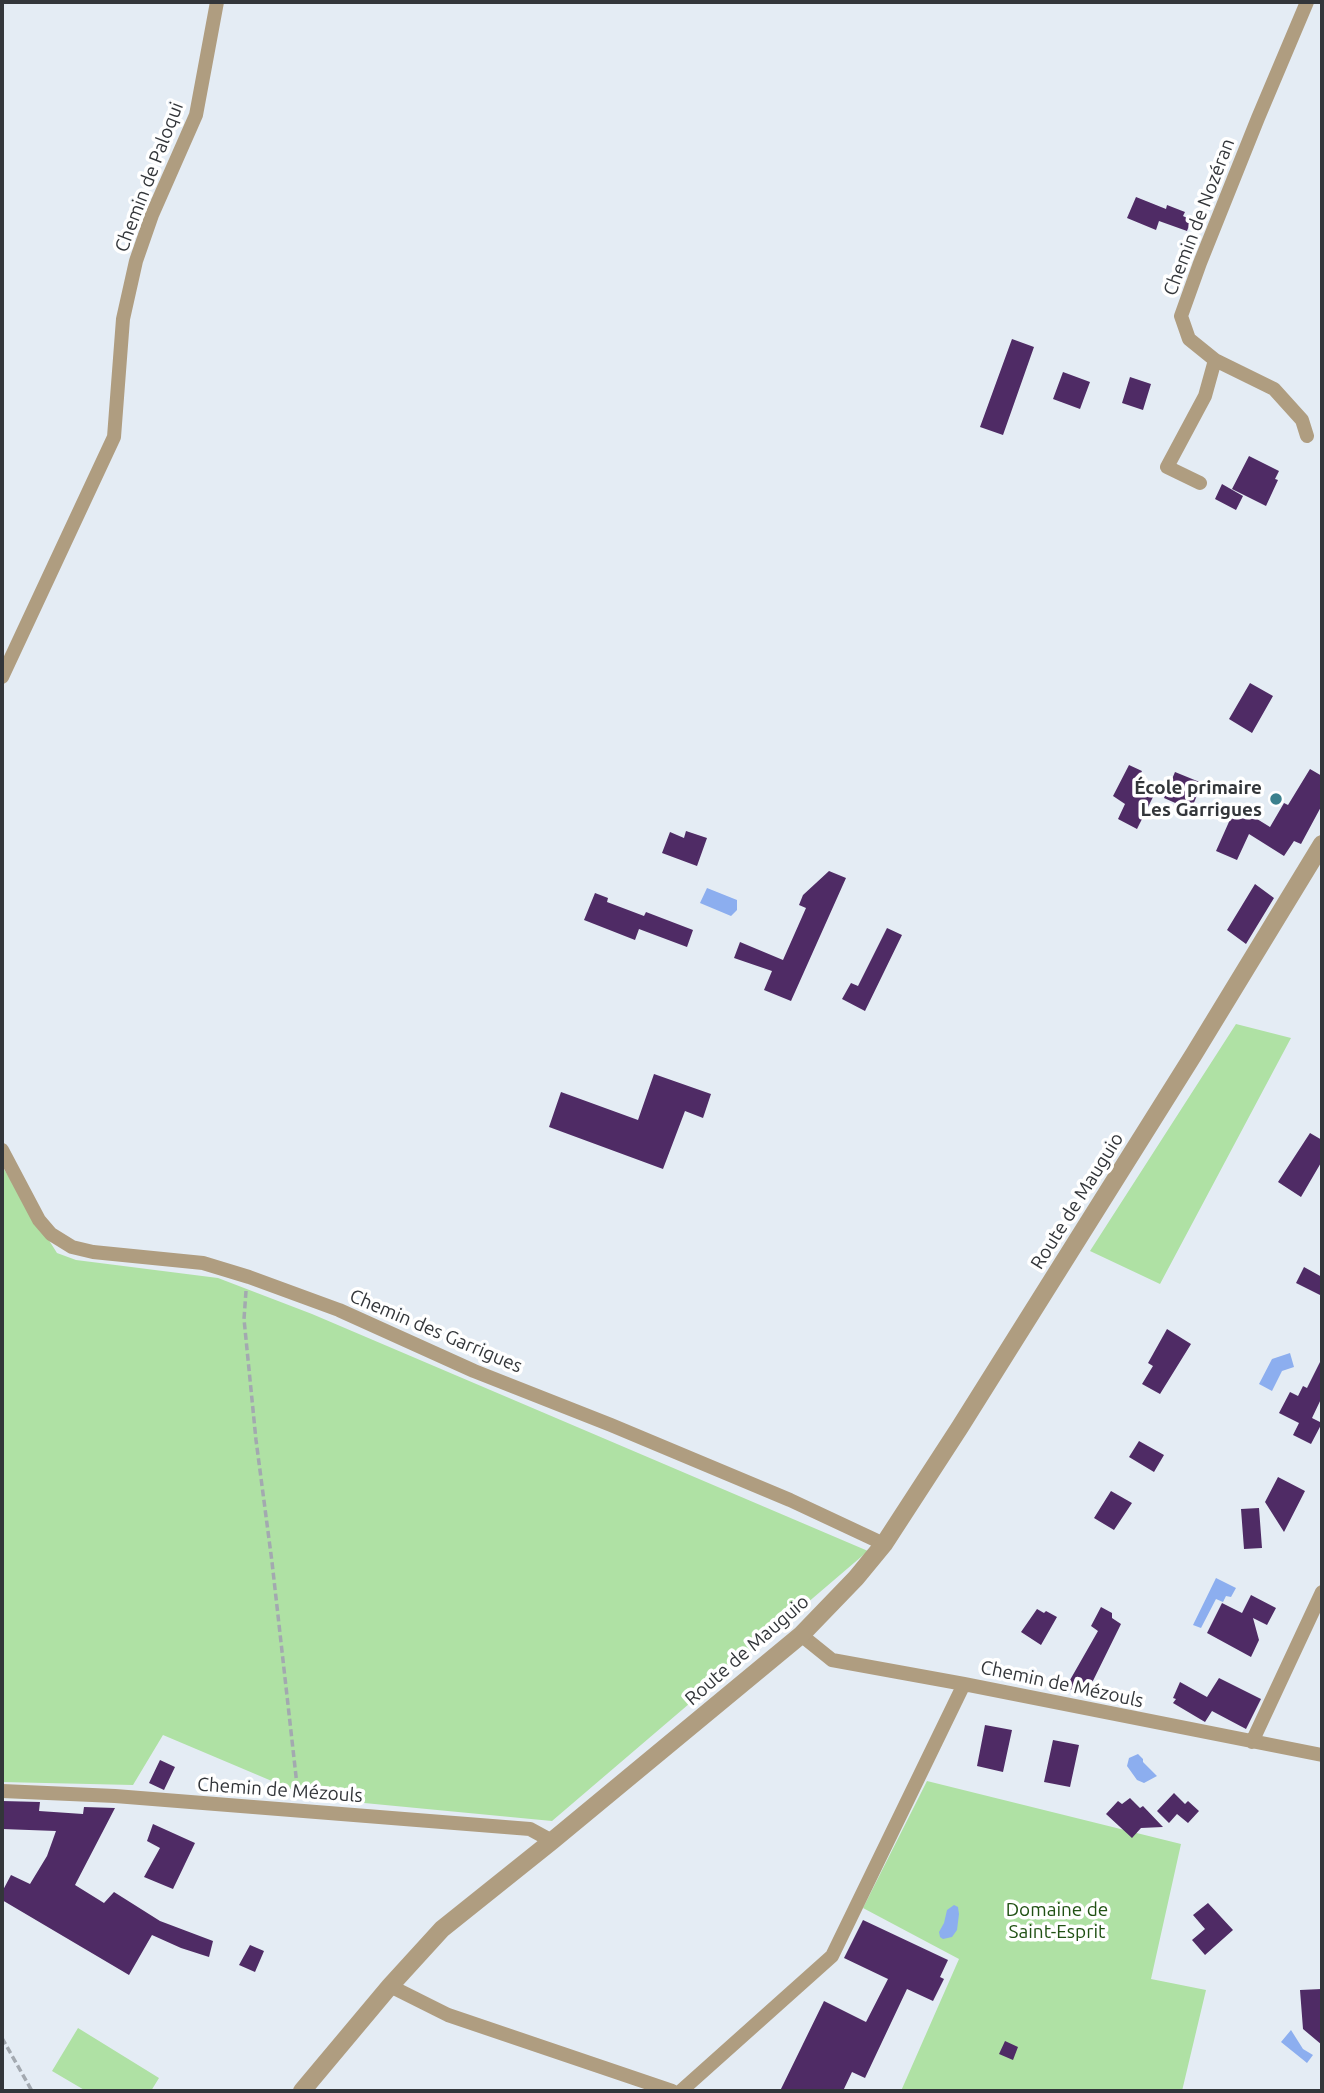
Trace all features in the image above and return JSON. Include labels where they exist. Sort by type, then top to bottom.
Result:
[{"type":"street","name":"Chemin de Paloqui","points":[[2,677],[114,437],[123,319],[136,261],[152,215],[195,115],[217,2]]},
{"type":"street","name":"Chemin de Nozéran","points":[[1307,2],[1253,130],[1181,317],[1189,339],[1215,360],[1274,389],[1302,420],[1307,436]]},
{"type":"street","points":[[1200,483],[1167,467],[1205,396],[1215,360]]},
{"type":"street","name":"Route de Mauguio","points":[[302,2091],[442,1929],[801,1635],[856,1578],[884,1544],[1194,1054],[1322,844]]},
{"type":"street","name":"Chemin des Garrigues","points":[[2,1150],[39,1220],[51,1234],[72,1247],[93,1252],[203,1263],[249,1277],[339,1310],[474,1371],[790,1500],[884,1544]]},
{"type":"street","points":[[1252,1742],[1322,1592]]},
{"type":"street","name":"Chemin de Mézouls","points":[[801,1635],[832,1660],[1322,1755]]},
{"type":"street","points":[[681,2091],[832,1956],[964,1684]]},
{"type":"street","name":"Chemin de Mézouls","points":[[2,1791],[116,1796],[530,1829],[552,1841]]},
{"type":"street","points":[[390,1986],[448,2015],[672,2091]]},
{"type":"path","points":[[249,1277],[244,1308],[245,1333],[299,1810]]},
{"type":"path","points":[[2,2038],[32,2091]]},
{"type":"green space","points":[[1236,1024],[1291,1038],[1160,1284],[1090,1251]]},
{"type":"green space","points":[[2,1166],[57,1253],[76,1260],[218,1278],[312,1314],[868,1551],[552,1821],[312,1798],[163,1735],[133,1785],[2,1782]]},
{"type":"green space","name":"Domaine de Saint-Esprit","points":[[927,1781],[1181,1844],[1151,1979],[1206,1990],[1182,2091],[901,2091],[959,1959],[863,1908]]},
{"type":"green space","points":[[78,2028],[159,2078],[151,2091],[86,2091],[52,2071]]},
{"type":"water","points":[[707,888],[737,900],[737,910],[731,916],[700,903]]},
{"type":"water","points":[[1290,1353],[1294,1367],[1282,1371],[1272,1391],[1259,1384],[1272,1359]]},
{"type":"water","points":[[1216,1578],[1236,1588],[1231,1597],[1226,1596],[1223,1602],[1216,1599],[1201,1628],[1193,1625]]},
{"type":"water","points":[[1138,1754],[1157,1776],[1144,1783],[1137,1780],[1127,1766],[1129,1758]]},
{"type":"water","points":[[954,1905],[958,1907],[959,1914],[957,1930],[952,1937],[943,1939],[939,1932],[947,1910]]},
{"type":"water","points":[[1291,2030],[1303,2049],[1313,2055],[1307,2063],[1281,2042]]},
{"type":"building","points":[[1136,197],[1166,209],[1167,205],[1185,212],[1183,216],[1191,220],[1187,231],[1159,221],[1156,230],[1127,218]]},
{"type":"building","points":[[1012,339],[1034,347],[1003,435],[980,427]]},
{"type":"building","points":[[1063,372],[1090,382],[1080,409],[1053,399]]},
{"type":"building","points":[[1130,377],[1151,384],[1143,410],[1122,403]]},
{"type":"building","points":[[1249,456],[1279,471],[1275,479],[1278,480],[1266,506],[1232,489]]},
{"type":"building","points":[[1222,484],[1243,496],[1236,510],[1215,499]]},
{"type":"building","points":[[1250,683],[1273,696],[1252,733],[1229,719]]},
{"type":"building","points":[[1129,765],[1142,771],[1136,783],[1155,793],[1137,829],[1118,819],[1125,804],[1113,796]]},
{"type":"building","points":[[1310,769],[1322,776],[1322,805],[1301,844],[1294,841],[1284,856],[1249,834],[1237,860],[1216,851],[1236,806],[1270,827],[1284,803],[1288,805]]},
{"type":"building","points":[[1175,772],[1202,783],[1191,810],[1164,798]]},
{"type":"building","points":[[686,831],[707,838],[697,866],[662,853],[670,832],[684,838]]},
{"type":"building","points":[[829,871],[846,878],[791,1001],[764,990],[772,971],[734,958],[740,942],[783,960],[806,908],[799,905],[803,895]]},
{"type":"building","points":[[1255,884],[1274,898],[1246,944],[1227,930]]},
{"type":"building","points":[[595,893],[608,898],[607,902],[644,916],[646,912],[693,930],[687,947],[639,929],[635,940],[584,920]]},
{"type":"building","points":[[887,928],[902,935],[865,1011],[842,999],[851,983],[858,986]]},
{"type":"building","points":[[654,1074],[711,1094],[703,1118],[685,1111],[663,1169],[549,1127],[561,1092],[638,1120]]},
{"type":"building","points":[[1310,1133],[1322,1140],[1322,1161],[1301,1197],[1278,1182]]},
{"type":"building","points":[[1304,1267],[1322,1277],[1322,1296],[1296,1283]]},
{"type":"building","points":[[1167,1329],[1191,1344],[1160,1394],[1142,1384],[1153,1366],[1148,1363]]},
{"type":"building","points":[[1322,1358],[1322,1397],[1312,1418],[1322,1423],[1311,1444],[1293,1435],[1299,1423],[1279,1413],[1290,1392],[1298,1396],[1303,1386],[1307,1388]]},
{"type":"building","points":[[1139,1441],[1164,1455],[1154,1472],[1129,1457]]},
{"type":"building","points":[[1278,1477],[1305,1491],[1284,1532],[1265,1502]]},
{"type":"building","points":[[1111,1491],[1132,1503],[1114,1530],[1094,1518]]},
{"type":"building","points":[[1259,1508],[1262,1548],[1244,1549],[1241,1509]]},
{"type":"building","points":[[1251,1595],[1276,1608],[1267,1625],[1253,1618],[1259,1640],[1251,1657],[1207,1633],[1222,1603],[1242,1613]]},
{"type":"building","points":[[1101,1607],[1112,1613],[1112,1618],[1121,1624],[1085,1697],[1066,1687],[1098,1631],[1091,1626]]},
{"type":"building","points":[[1037,1609],[1057,1617],[1041,1645],[1021,1632]]},
{"type":"building","points":[[1219,1678],[1261,1699],[1246,1729],[1212,1711],[1205,1722],[1173,1703],[1180,1682],[1207,1697]]},
{"type":"building","points":[[985,1725],[1012,1730],[1003,1772],[977,1766]]},
{"type":"building","points":[[1053,1740],[1079,1745],[1070,1787],[1044,1782]]},
{"type":"building","points":[[160,1760],[175,1767],[164,1790],[149,1783]]},
{"type":"building","points":[[1174,1793],[1185,1804],[1188,1801],[1199,1811],[1188,1823],[1177,1814],[1169,1823],[1157,1811]]},
{"type":"building","points":[[1130,1798],[1140,1808],[1143,1806],[1163,1827],[1141,1828],[1132,1838],[1106,1814],[1118,1801],[1122,1804]]},
{"type":"building","points":[[2,1801],[40,1802],[39,1811],[83,1814],[84,1807],[115,1808],[75,1885],[104,1903],[114,1892],[160,1921],[213,1941],[209,1957],[152,1935],[129,1975],[2,1900],[2,1892],[11,1875],[30,1884],[47,1856],[56,1831],[2,1829]]},
{"type":"building","points":[[153,1824],[195,1843],[173,1889],[144,1877],[160,1848],[147,1841]]},
{"type":"building","points":[[1208,1903],[1233,1930],[1205,1955],[1192,1940],[1205,1929],[1193,1915]]},
{"type":"building","points":[[863,1920],[948,1960],[940,1977],[944,1979],[933,2001],[907,1989],[865,2078],[852,2072],[843,2091],[780,2091],[824,2001],[866,2022],[888,1979],[844,1958]]},
{"type":"building","points":[[250,1945],[264,1951],[255,1972],[239,1965]]},
{"type":"building","points":[[1322,1989],[1322,2045],[1303,2029],[1300,1990]]},
{"type":"building","points":[[1005,2041],[1018,2047],[1013,2060],[999,2054]]},
{"type":"place","name":"École primaire Les Garrigues","points":[[1276,799]]}]
